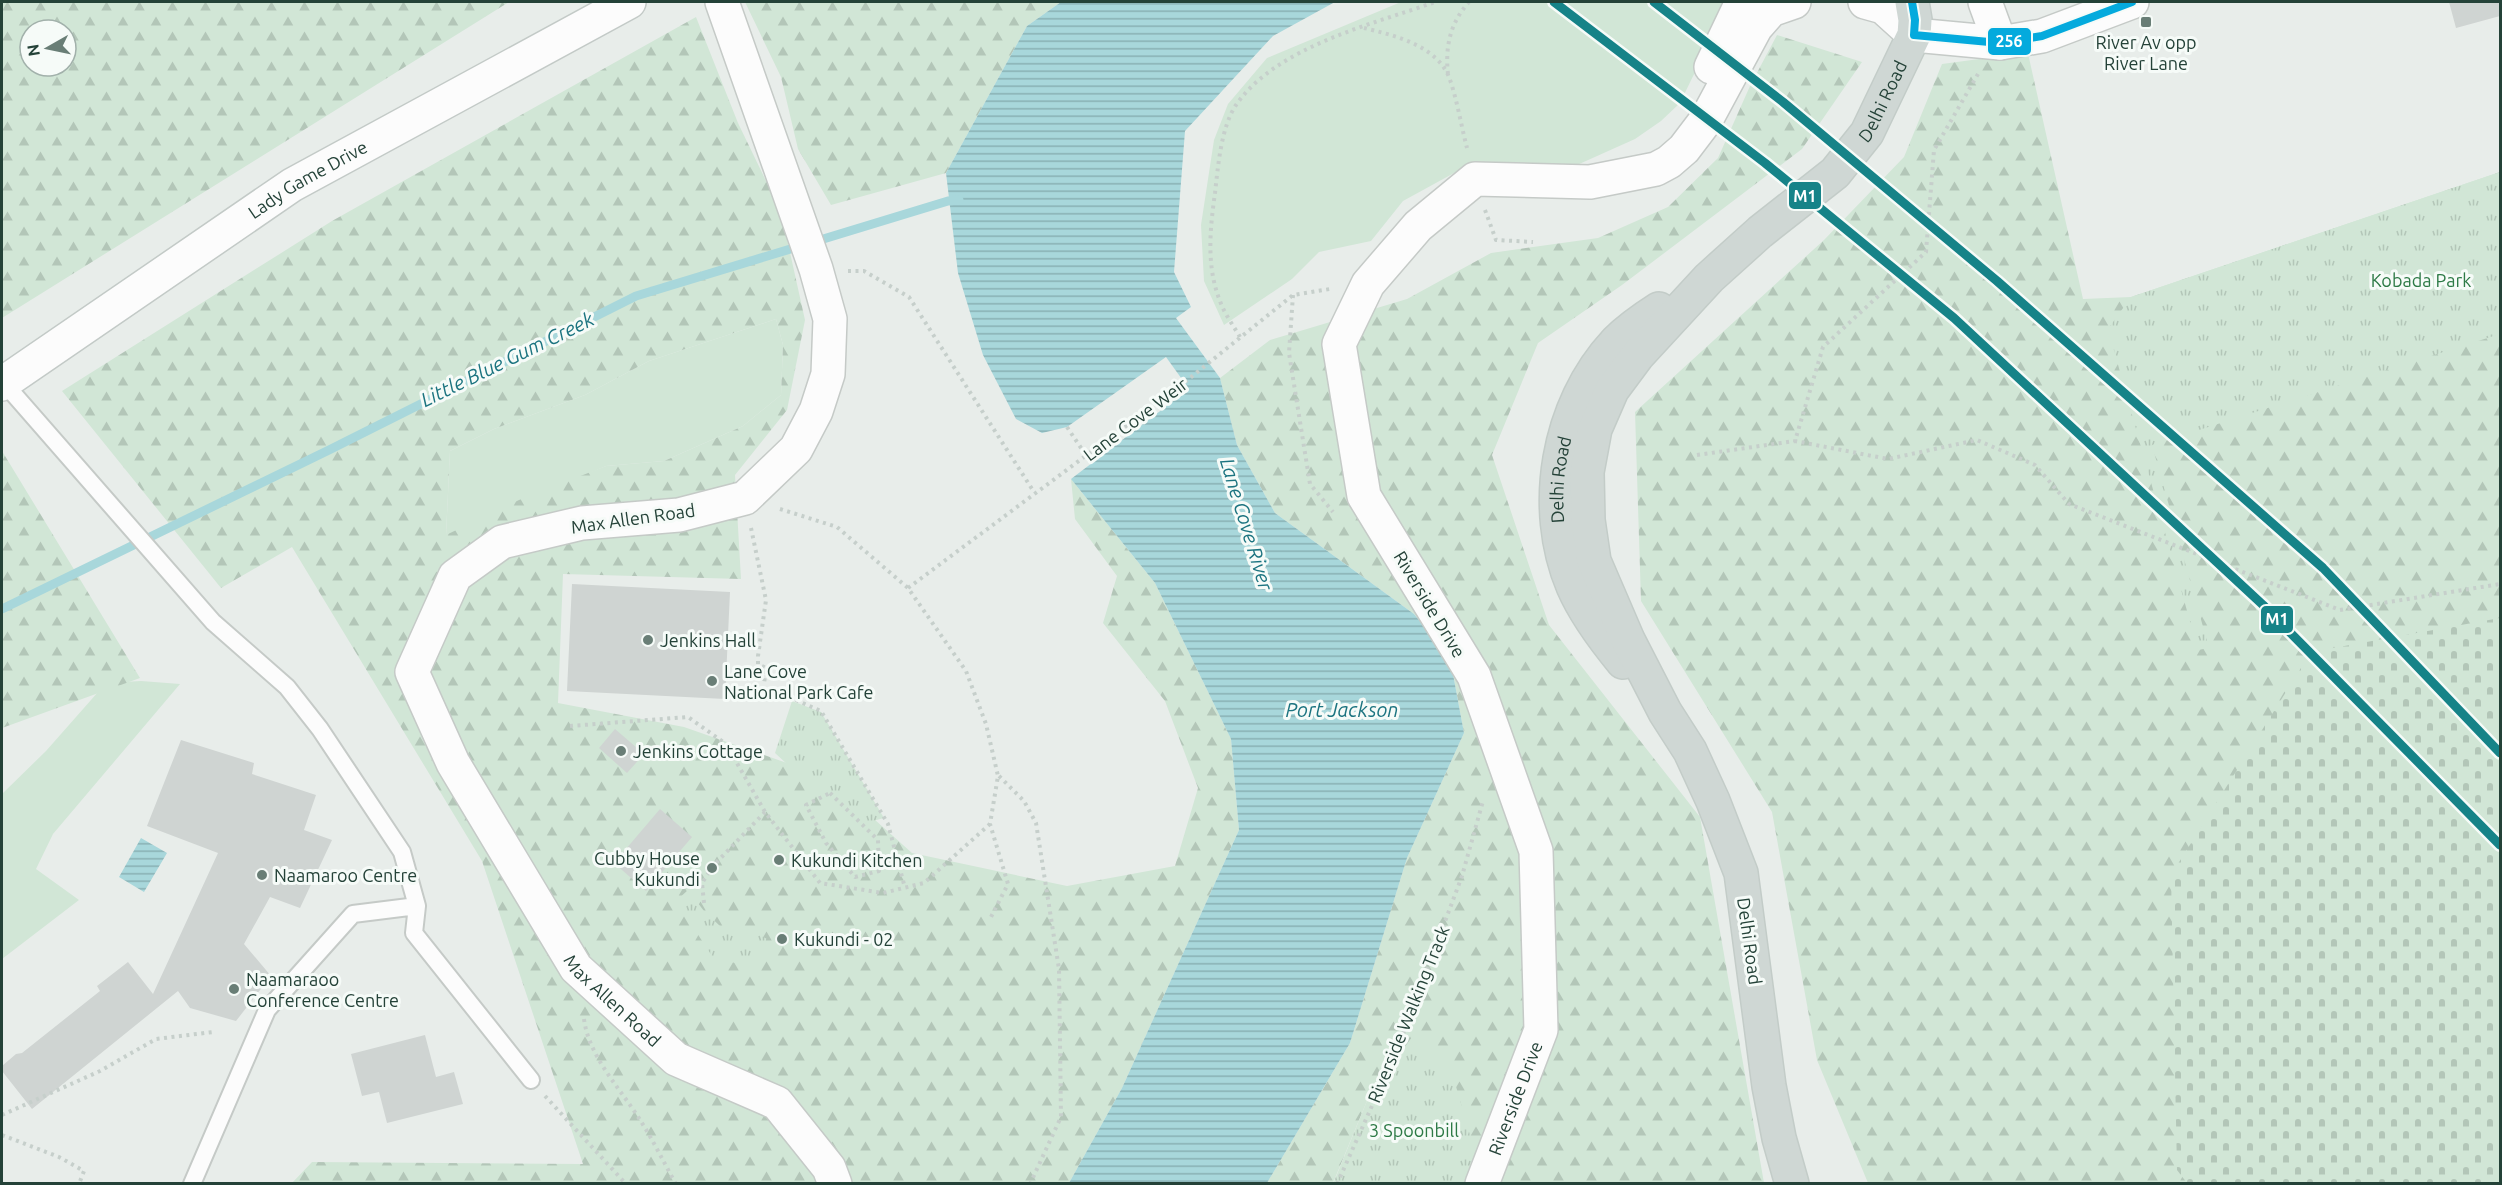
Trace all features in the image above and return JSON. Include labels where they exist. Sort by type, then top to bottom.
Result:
[{"type":"main road","name":"Delhi Road","points":[[1792,1184],[1779,1138],[1770,1086],[1740,873],[1713,801],[1690,751],[1665,712],[1619,620],[1594,561],[1588,520],[1587,472],[1595,429],[1612,390],[1638,355],[1709,278],[1760,232],[1835,173],[1867,133],[1914,35],[1912,2]]},
{"type":"street","name":"Lady Game Drive","points":[[3,383],[292,185],[629,2]]},
{"type":"street","name":"Max Allen Road","points":[[722,2],[816,269],[830,319],[828,374],[816,411],[796,449],[747,508],[582,523],[502,542],[455,576],[412,672],[453,764],[576,968],[676,1059],[777,1103],[829,1168],[835,1184]]},
{"type":"street","points":[[1590,182],[1624,166],[1670,132],[1694,104],[1742,2]]},
{"type":"street","points":[[1475,179],[1590,182],[1656,169],[1669,162],[1683,149],[1706,120],[1756,27],[1771,10],[1794,2]]},
{"type":"street","points":[[1864,2],[1882,7],[1914,35],[1989,42],[2042,36],[2132,2]]},
{"type":"street","points":[[1985,2],[1989,42]]},
{"type":"street","name":"Riverside Drive","points":[[1475,179],[1418,226],[1368,284],[1339,344],[1364,496],[1474,676],[1536,851],[1541,1030],[1482,1184]]},
{"type":"lane","points":[[3,383],[213,622],[287,687],[320,729],[402,852],[417,906],[414,933],[531,1080]]},
{"type":"lane","points":[[192,1184],[267,1010],[353,914],[417,906]]},
{"type":"path","points":[[1240,337],[1220,301],[1211,268],[1209,233],[1221,144],[1236,106],[1270,70],[1301,51],[1435,2]]},
{"type":"path","points":[[1468,2],[1452,27],[1446,53],[1448,75],[1475,179],[1496,240],[1533,242]]},
{"type":"path","points":[[1363,27],[1419,46],[1438,61],[1448,75]]},
{"type":"path","points":[[1795,441],[1823,347],[1926,252],[1934,150],[1979,72],[1989,42]]},
{"type":"path","points":[[816,269],[864,272],[909,297],[1034,492]]},
{"type":"path","points":[[1289,353],[1293,295],[1368,284]]},
{"type":"path","name":"Lane Cove Weir","points":[[908,588],[1034,492],[1185,382],[1293,295]]},
{"type":"path","points":[[1067,428],[1091,463]]},
{"type":"path","points":[[1697,455],[1795,441],[1888,459],[1977,440],[2036,465],[2069,504],[2340,610],[2500,584]]},
{"type":"path","points":[[764,684],[766,668],[758,663],[758,656],[766,600],[747,508],[837,528],[908,588],[966,671],[986,724],[998,776],[990,824],[1008,884],[992,917]]},
{"type":"path","points":[[789,698],[821,711],[888,824],[905,888]]},
{"type":"path","points":[[570,726],[688,717],[726,744],[765,812],[820,883],[884,893],[924,883],[990,824]]},
{"type":"path","points":[[998,776],[1024,801],[1036,823],[1059,969],[1061,1117],[1030,1184]]},
{"type":"path","points":[[830,793],[878,840],[879,858],[879,871],[855,877],[826,843],[806,805],[830,793]]},
{"type":"path","name":"Riverside Walking Track","points":[[1337,1184],[1397,1050],[1462,876],[1482,807]]},
{"type":"path","points":[[704,903],[702,883],[713,866],[765,812]]},
{"type":"path","points":[[879,858],[897,855]]},
{"type":"path","points":[[576,968],[586,1036],[642,1123],[676,1184]]},
{"type":"path","points":[[2,1115],[100,1071],[156,1039],[213,1032]]},
{"type":"path","points":[[531,1080],[626,1184]]},
{"type":"path","points":[[2,1135],[59,1158],[84,1171],[78,1184]]},
{"type":"green space","points":[[2,2],[509,2],[2,318]]},
{"type":"green space","points":[[745,2],[1061,2],[1027,26],[946,173],[831,205],[798,149],[781,77]]},
{"type":"green space","points":[[1401,2],[1729,2],[1680,103],[1661,121],[1635,139],[1577,165],[1465,167],[1403,201],[1371,241],[1319,252],[1292,279],[1224,325],[1204,281],[1201,225],[1214,140],[1228,104],[1267,58]]},
{"type":"green space","points":[[696,17],[738,123],[781,212],[805,320],[787,410],[735,475],[741,579],[563,574],[558,703],[684,727],[827,777],[912,853],[1067,886],[1175,866],[1198,788],[1165,701],[1103,623],[1117,576],[1075,519],[1071,479],[1155,583],[1231,739],[1239,830],[1122,1088],[1069,1183],[292,1183],[312,1162],[583,1164],[482,861],[292,547],[221,588],[62,391],[332,221]],"holes":[[[776,319],[783,345],[781,395],[743,426],[664,461],[606,466],[519,500],[446,535],[450,451],[494,429],[585,395],[649,361]]]},
{"type":"green space","points":[[1777,35],[1862,62],[1802,149],[1622,285],[1538,343],[1492,455],[1549,625],[1700,817],[1764,1183],[1480,1183],[1369,1096],[1333,1183],[1267,1183],[1350,1043],[1407,858],[1464,733],[1450,658],[1414,614],[1275,513],[1237,445],[1220,378],[1270,340],[1407,299],[1491,253],[1598,238],[1668,207],[1718,158],[1750,86]]},
{"type":"green space","points":[[2027,49],[2083,299],[2131,297],[2500,172],[2500,1183],[1868,1183],[1817,1060],[1772,812],[1641,601],[1635,412],[1824,240],[1904,157],[1942,64],[1994,57]]},
{"type":"green space","name":"Kobada Park","points":[[2500,172],[2500,334],[2152,445],[2209,648],[2198,650],[2108,329],[2131,297]]},
{"type":"green space","points":[[776,319],[783,345],[781,395],[743,426],[664,461],[606,466],[446,536],[450,451],[494,429],[585,395],[649,361]]},
{"type":"green space","points":[[2,451],[140,678],[2,728]]},
{"type":"green space","points":[[2500,618],[2500,1183],[2187,1183],[2177,1170],[2171,875],[2311,652]]},
{"type":"green space","points":[[141,681],[180,684],[53,834],[36,869],[79,900],[2,959],[2,794],[46,751],[106,683]]},
{"type":"green space","points":[[792,701],[821,712],[884,818],[854,826],[775,753]]},
{"type":"green space","points":[[688,890],[704,911],[720,926],[752,931],[767,939],[760,965],[735,963],[712,956],[676,901]]},
{"type":"green space","name":"3 Spoonbill","points":[[1412,1037],[1435,1054],[1453,1076],[1478,1163],[1480,1183],[1333,1184],[1369,1096]]},
{"type":"water","name":"Port Jackson","points":[[1061,2],[1335,2],[1273,36],[1185,131],[1174,272],[1191,307],[1176,318],[1220,378],[1237,445],[1275,513],[1414,614],[1450,658],[1464,733],[1407,858],[1350,1043],[1267,1183],[1069,1183],[1122,1088],[1239,830],[1231,739],[1155,583],[1071,479],[1189,389],[1166,357],[1067,427],[1042,433],[1016,419],[983,355],[958,273],[946,173],[1027,26]]},
{"type":"water","points":[[141,838],[167,853],[144,892],[119,877]]},
{"type":"building","points":[[2449,2],[2500,2],[2500,16],[2456,28]]},
{"type":"building","name":"Jenkins Hall","points":[[572,584],[730,592],[725,699],[567,691]]},
{"type":"building","name":"Jenkins Cottage","points":[[615,729],[644,754],[627,773],[599,748]]},
{"type":"building","name":"Naamaroo Centre","points":[[181,740],[254,763],[252,774],[316,795],[304,830],[332,840],[300,908],[270,897],[244,944],[271,976],[236,1021],[190,1008],[178,991],[32,1109],[2,1071],[2,1066],[16,1054],[22,1053],[100,991],[97,986],[128,962],[153,994],[218,853],[147,826]]},
{"type":"building","points":[[660,809],[692,837],[646,891],[614,863]]},
{"type":"building","points":[[425,1035],[436,1077],[454,1072],[463,1104],[387,1123],[379,1092],[362,1096],[351,1054]]},
{"type":"waterway","name":"Little Blue Gum Creek","points":[[2,609],[329,450],[636,296],[948,201],[959,200]]},
{"type":"transit line","name":"M1","points":[[1554,2],[1765,163],[1954,318],[2263,605],[2500,845]]},
{"type":"transit line","name":"M1","points":[[1654,2],[1783,102],[1997,281],[2323,568],[2500,753]]},
{"type":"transit line","name":"256","points":[[1912,2],[1915,20],[1914,35],[2000,43],[2042,36],[2132,2]]},
{"type":"place","name":"River Av opp River Lane","points":[[2146,22]]},
{"type":"place","name":"Jenkins Hall","points":[[648,640]]},
{"type":"place","name":"Lane Cove National Park Cafe","points":[[712,681]]},
{"type":"place","name":"Jenkins Cottage","points":[[621,751]]},
{"type":"place","name":"Kukundi Kitchen","points":[[779,860]]},
{"type":"place","name":"Cubby House Kukundi","points":[[712,868]]},
{"type":"place","name":"Naamaroo Centre","points":[[262,875]]},
{"type":"place","name":"Kukundi - 02","points":[[782,939]]},
{"type":"place","name":"Naamaraoo Conference Centre","points":[[234,989]]},
{"type":"water label","name":"Lane Cove River","points":[[1247,524]]}]
